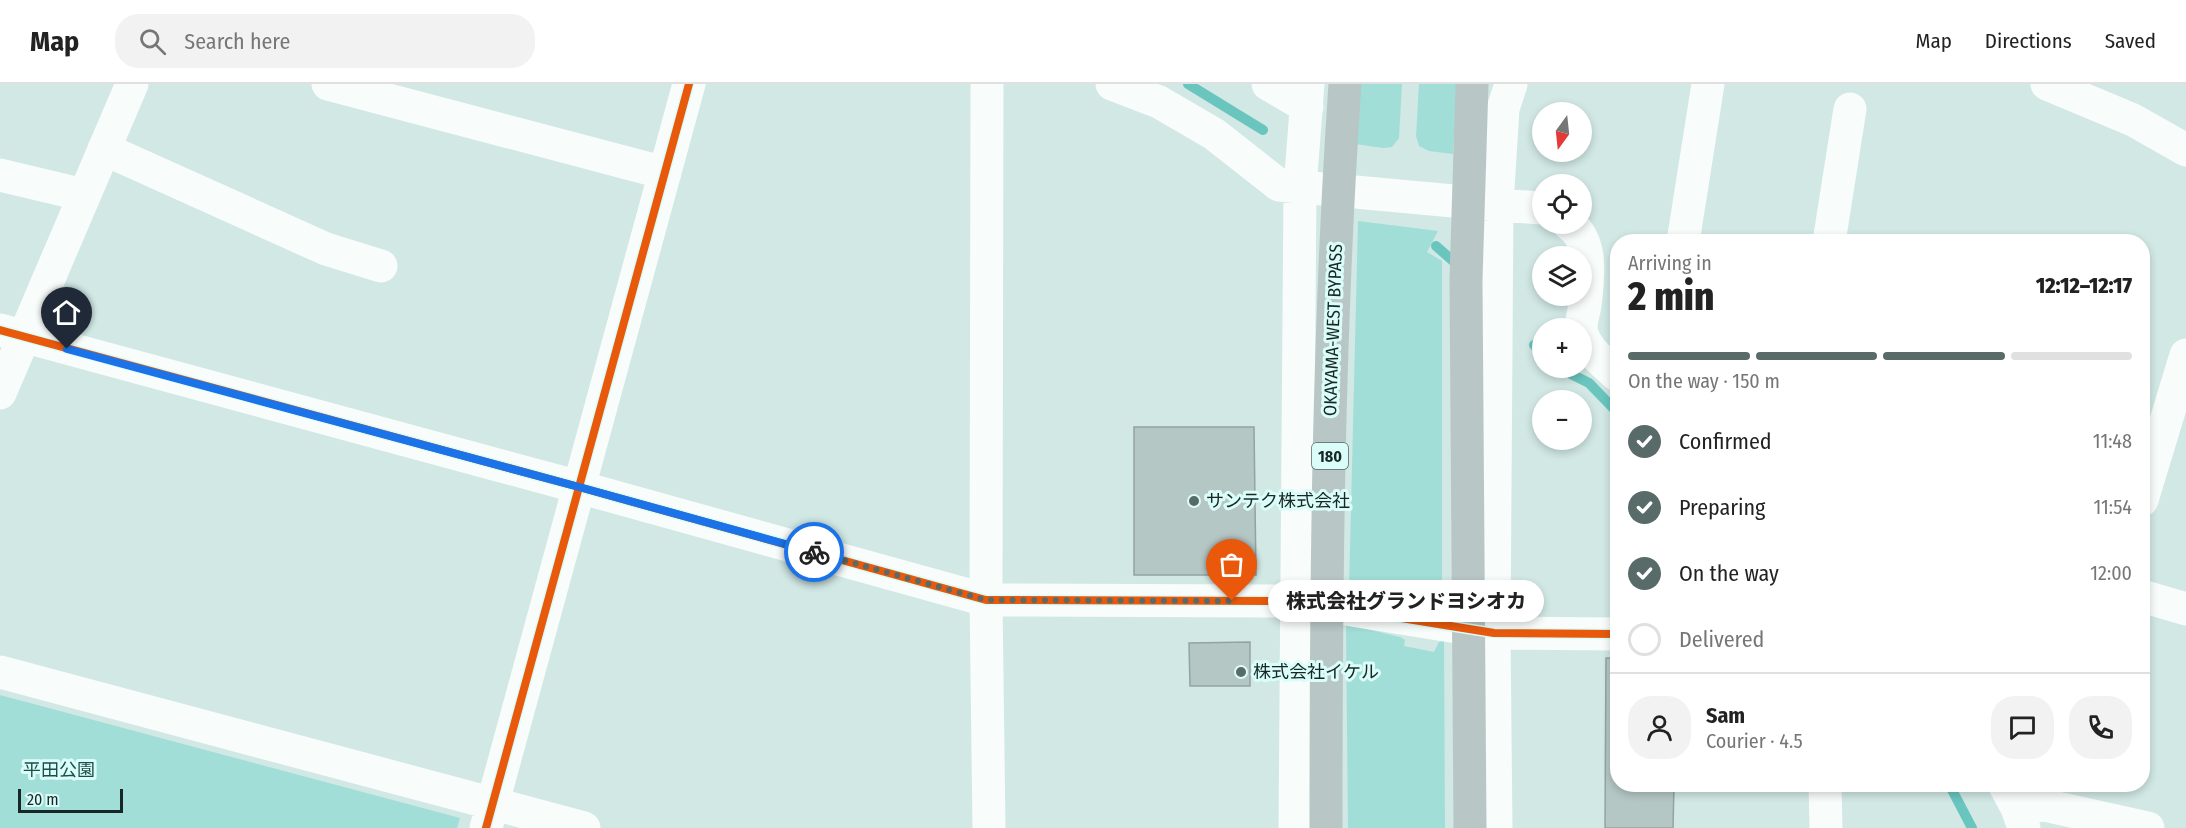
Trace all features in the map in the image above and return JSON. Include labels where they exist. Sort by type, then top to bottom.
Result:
[{"type":"highway","name":"OKAYAMA-WEST BYPASS","points":[[1326,828],[1326,597],[1336,213],[1345,84]]},
{"type":"highway","points":[[1470,828],[1466,280],[1472,84]]},
{"type":"street","points":[[0,393],[11,334],[84,195],[132,84]]},
{"type":"street","points":[[328,84],[664,173]]},
{"type":"street","points":[[489,816],[689,84]]},
{"type":"street","points":[[987,84],[986,600],[989,828]]},
{"type":"street","points":[[1112,84],[1159,102],[1214,134],[1279,185],[1532,208]]},
{"type":"street","points":[[1268,84],[1308,96],[1300,188],[1295,828]]},
{"type":"street","points":[[1496,828],[1494,633],[1497,206],[1503,109],[1511,84]]},
{"type":"street","points":[[1684,234],[1708,84]]},
{"type":"street","points":[[2047,84],[2133,120],[2186,150]]},
{"type":"street","points":[[1830,234],[1850,109]]},
{"type":"street","points":[[104,149],[326,249],[381,266]]},
{"type":"street","points":[[0,175],[84,195]]},
{"type":"street","points":[[1579,234],[1587,252],[1587,286],[1581,329],[1591,351],[1610,369]]},
{"type":"street","points":[[11,334],[579,487],[986,600],[1296,601],[1494,633],[1610,634]]},
{"type":"street","points":[[2150,471],[2186,355]]},
{"type":"street","points":[[2150,598],[2186,609]]},
{"type":"street","points":[[0,672],[489,816],[584,828]]},
{"type":"street","points":[[1825,792],[1826,828]]},
{"type":"street","points":[[2015,807],[2044,805],[2148,828]]},
{"type":"green space","points":[[1359,84],[1402,84],[1399,138],[1392,147],[1355,144]]},
{"type":"green space","points":[[1419,84],[1457,84],[1453,154],[1429,151],[1419,146],[1416,136]]},
{"type":"green space","points":[[1358,221],[1438,231],[1427,252],[1442,261],[1442,605],[1349,590]]},
{"type":"green space","points":[[1346,624],[1400,637],[1405,640],[1404,646],[1434,652],[1439,642],[1444,641],[1445,828],[1348,828]]},
{"type":"green space","name":"平田公園","points":[[0,695],[460,818],[457,828],[0,828]]},
{"type":"building","points":[[1134,427],[1254,427],[1256,575],[1134,575]]},
{"type":"building","points":[[1250,642],[1250,686],[1190,686],[1189,643]]},
{"type":"building","points":[[1606,658],[1610,658],[1610,792],[1674,792],[1673,828],[1605,828]]},
{"type":"waterway","points":[[1188,84],[1263,130]]},
{"type":"waterway","points":[[1436,246],[1460,267]]},
{"type":"waterway","points":[[1579,378],[1589,383],[1610,405]]},
{"type":"waterway","points":[[1953,792],[1972,828]]},
{"type":"cycle path","points":[[486,828],[689,84]]},
{"type":"cycle path","points":[[0,330],[986,600],[1296,601],[1494,633],[1610,634]]},
{"type":"way so far","points":[[814,552],[986,600],[1232,601]]},
{"type":"place","name":"サンテク株式会社","points":[[1194,501]]},
{"type":"place","name":"株式会社グランドヨシオカ","points":[[1232,601]]},
{"type":"place","name":"株式会社イケル","points":[[1241,672]]},
{"type":"route","points":[[67,349],[814,552]]}]
